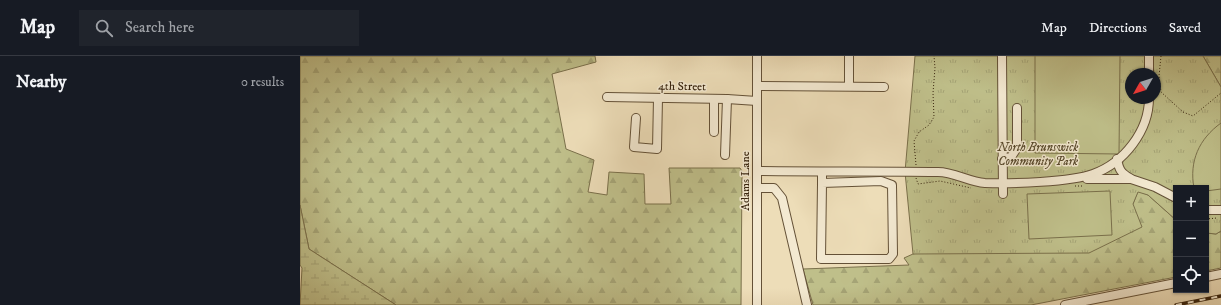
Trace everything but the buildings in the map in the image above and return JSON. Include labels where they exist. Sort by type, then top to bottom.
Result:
[{"type":"street","name":"Adams Lane","points":[[757,56],[757,305]]},
{"type":"street","points":[[849,56],[849,86]]},
{"type":"street","points":[[1002,56],[1003,194]]},
{"type":"street","points":[[1149,56],[1149,68]]},
{"type":"street","points":[[757,86],[884,87]]},
{"type":"street","name":"4th Street","points":[[607,97],[757,101]]},
{"type":"street","points":[[636,118],[634,147],[657,149],[658,98]]},
{"type":"street","points":[[714,99],[714,132]]},
{"type":"street","points":[[725,156],[727,99]]},
{"type":"street","points":[[1075,178],[1094,174],[1117,159],[1138,137],[1148,114],[1149,104]]},
{"type":"street","points":[[1002,159],[1011,157],[1016,152],[1017,108]]},
{"type":"street","points":[[1117,159],[1119,169],[1122,174],[1155,187],[1173,196]]},
{"type":"street","points":[[757,171],[941,172],[984,183],[1075,178],[1130,178]]},
{"type":"street","points":[[822,172],[821,259],[889,259],[893,254],[892,185],[881,181],[822,183]]},
{"type":"street","points":[[757,188],[774,188],[782,198],[806,305]]},
{"type":"street","points":[[1209,210],[1221,210]]},
{"type":"street","points":[[1209,276],[1221,274]]},
{"type":"street","points":[[1065,305],[1173,284]]},
{"type":"path","points":[[916,168],[914,141],[919,132],[929,125],[934,117],[934,56]]},
{"type":"path","points":[[1161,56],[1159,76],[1161,92],[1187,115],[1193,116],[1199,113],[1221,93]]},
{"type":"path","points":[[916,176],[916,181],[918,184],[940,181],[954,184]]},
{"type":"path","points":[[1069,186],[1084,186]]},
{"type":"path","points":[[1209,219],[1221,217]]},
{"type":"green space","points":[[300,56],[595,56],[596,62],[552,74],[566,149],[594,160],[588,192],[607,195],[609,172],[644,174],[645,204],[671,204],[669,168],[740,168],[742,171],[741,305],[396,305],[309,249],[300,205]]},
{"type":"green space","name":"North Brunswick Community Park","points":[[915,56],[1203,56],[1221,87],[1221,231],[1216,234],[1209,233],[1209,185],[1173,185],[1173,217],[1148,195],[1138,192],[1133,204],[1142,227],[1089,253],[913,254],[905,172]]},
{"type":"green space","points":[[1035,56],[1120,56],[1119,154],[1035,153]]},
{"type":"green space","points":[[1203,56],[1221,56],[1221,87]]},
{"type":"green space","points":[[1221,123],[1221,189],[1209,191],[1209,185],[1194,185],[1193,169],[1197,151],[1201,143],[1213,129]]},
{"type":"green space","points":[[1110,191],[1112,235],[1029,239],[1027,194]]},
{"type":"green space","points":[[1138,191],[1148,195],[1173,217],[1173,278],[1031,305],[813,305],[803,269],[909,265],[904,258],[913,254],[1133,204]]},
{"type":"green space","points":[[300,205],[309,249],[396,305],[300,305],[302,268],[300,265]]},
{"type":"green space","points":[[1221,231],[1221,268],[1209,270],[1209,233],[1216,234]]},
{"type":"railway","points":[[1176,305],[1221,296]]}]
